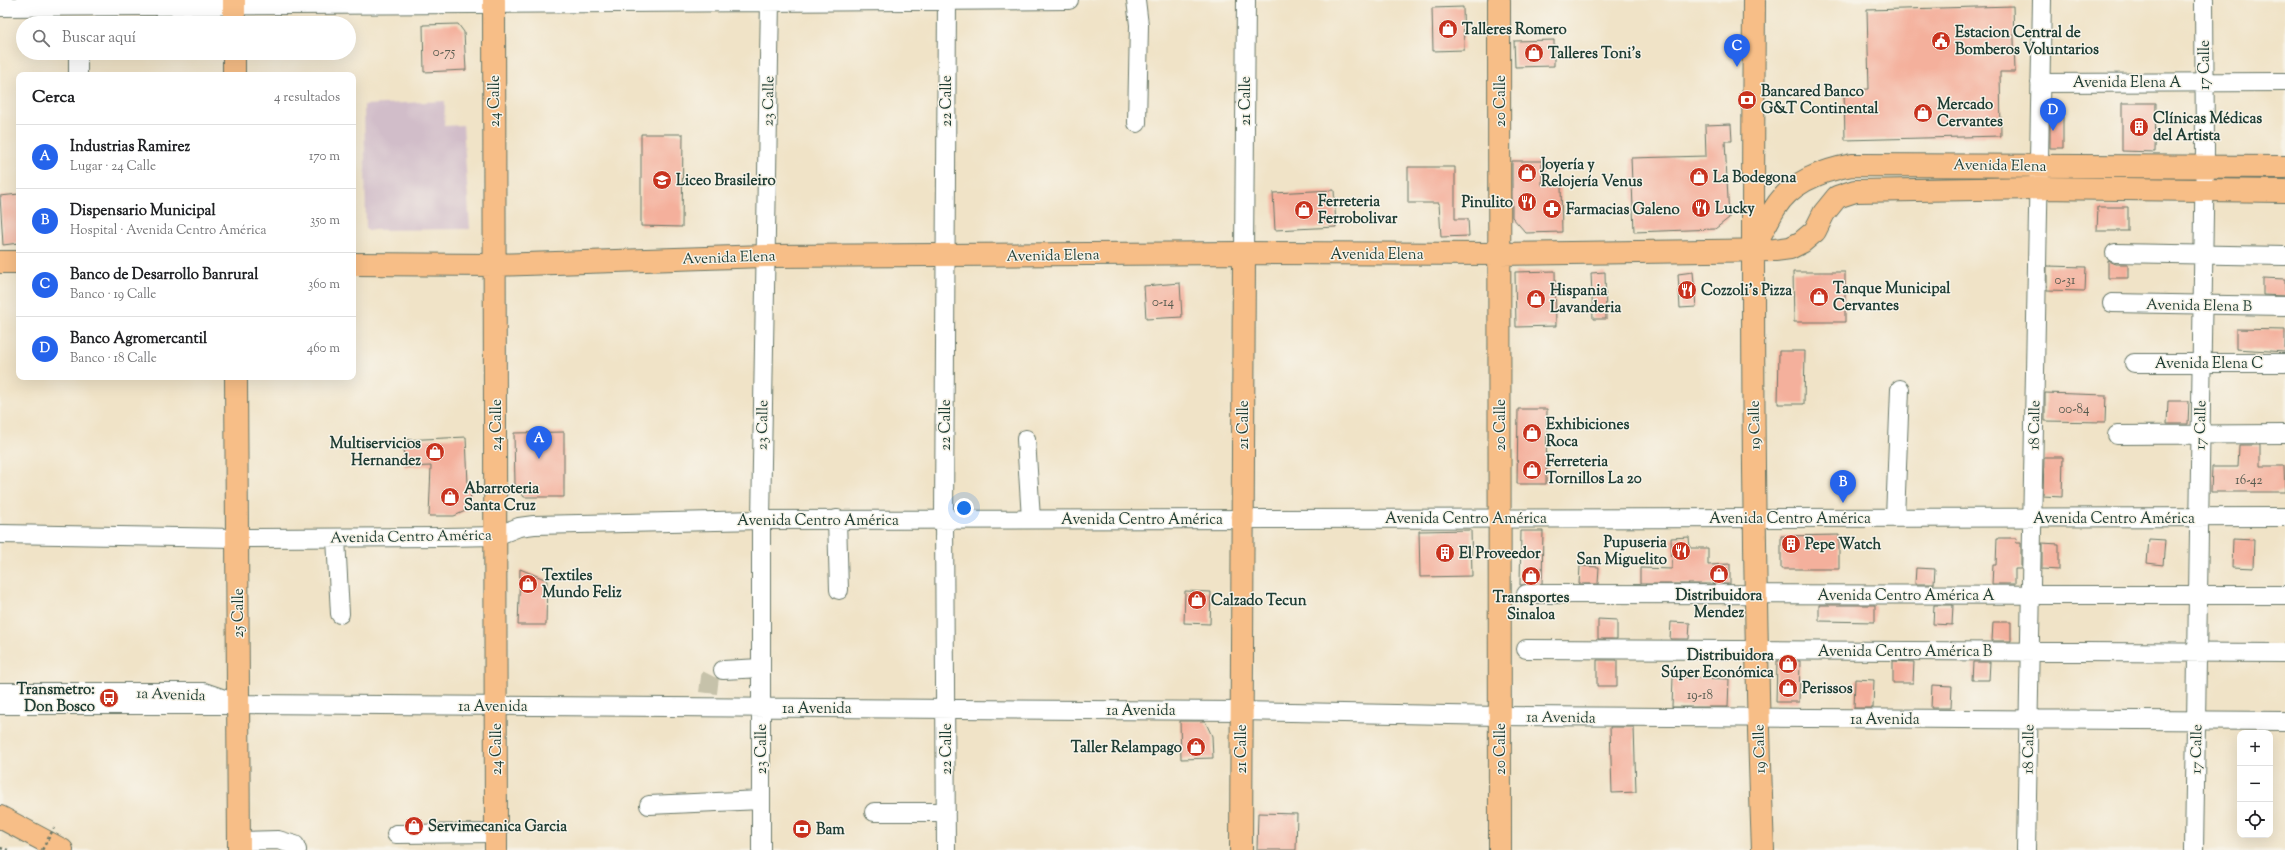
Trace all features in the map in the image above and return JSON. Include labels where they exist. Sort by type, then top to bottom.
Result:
[{"type":"main road","name":"20 Calle","points":[[1499,0],[1500,850]]},
{"type":"main road","name":"19 Calle","points":[[1754,0],[1752,249],[1758,718],[1763,850]]},
{"type":"main road","name":"24 Calle","points":[[494,2],[497,706],[496,841]]},
{"type":"main road","points":[[234,60],[234,72]]},
{"type":"main road","name":"Avenida Elena","points":[[1752,249],[1776,207],[1788,194],[1816,175],[1833,168],[1874,164],[2285,167]]},
{"type":"main road","name":"Avenida Elena","points":[[356,264],[495,265],[765,256],[1244,253],[1500,254],[1790,248],[1802,242],[1816,231],[1824,213],[1837,197],[1855,191],[2038,188],[2285,191]]},
{"type":"main road","name":"21 Calle","points":[[1241,850],[1244,253]]},
{"type":"main road","points":[[0,262],[16,262]]},
{"type":"main road","name":"25 Calle","points":[[236,380],[239,846]]},
{"type":"main road","points":[[0,817],[62,850]]},
{"type":"street","name":"22 Calle","points":[[946,850],[944,519],[947,0]]},
{"type":"street","points":[[0,8],[77,10],[234,9],[494,2],[1069,0]]},
{"type":"street","points":[[1136,0],[1139,25],[1138,123]]},
{"type":"street","name":"21 Calle","points":[[1244,253],[1246,0]]},
{"type":"street","name":"18 Calle","points":[[2026,850],[2042,0]]},
{"type":"street","name":"17 Calle","points":[[2194,850],[2204,190],[2204,0]]},
{"type":"street","name":"23 Calle","points":[[761,850],[761,520],[770,1]]},
{"type":"street","points":[[78,60],[78,72]]},
{"type":"street","name":"Avenida Elena A","points":[[2040,83],[2285,82]]},
{"type":"street","points":[[2115,253],[2285,256]]},
{"type":"street","name":"Avenida Elena B","points":[[2112,303],[2285,306]]},
{"type":"street","name":"Avenida Elena C","points":[[2134,363],[2285,363]]},
{"type":"street","points":[[1895,518],[1900,389]]},
{"type":"street","points":[[2117,435],[2200,433],[2285,434]]},
{"type":"street","points":[[1026,439],[1031,519]]},
{"type":"street","name":"Avenida Centro América","points":[[0,534],[237,538],[496,536],[519,527],[534,525],[837,519],[1755,519],[2285,517]]},
{"type":"street","points":[[837,519],[839,590]]},
{"type":"street","points":[[336,538],[340,614]]},
{"type":"street","name":"Avenida Centro América A","points":[[1526,594],[2285,595]]},
{"type":"street","name":"Avenida Centro América B","points":[[1526,649],[2285,653]]},
{"type":"street","points":[[724,670],[761,668]]},
{"type":"street","name":"1a Avenida","points":[[0,692],[204,692],[239,704],[497,706],[708,700],[761,708],[1242,711],[1500,716],[2285,721]]},
{"type":"street","points":[[0,705],[204,706],[239,704]]},
{"type":"street","points":[[649,805],[761,800]]},
{"type":"street","points":[[874,812],[946,812]]},
{"type":"street","points":[[396,834],[496,841]]},
{"type":"street","points":[[239,846],[278,840],[295,845],[297,850]]},
{"type":"path","points":[[42,850],[54,828]]},
{"type":"path","points":[[0,848],[8,850]]},
{"type":"shaded area","points":[[445,101],[444,126],[463,125],[470,229],[366,230],[364,105]]},
{"type":"building","points":[[2013,6],[2015,72],[2000,72],[2001,136],[1845,140],[1844,90],[1869,89],[1867,10]]},
{"type":"building","name":"Talleres Romero","points":[[1463,7],[1464,50],[1433,51],[1432,8]]},
{"type":"building","points":[[458,24],[464,32],[466,70],[424,72],[423,25]]},
{"type":"building","name":"Talleres Toni's","points":[[1554,40],[1554,66],[1515,67],[1514,41]]},
{"type":"building","name":"Clínicas Médicas del Artista","points":[[2122,103],[2156,103],[2155,152],[2122,151]]},
{"type":"building","points":[[2050,115],[2063,115],[2063,148],[2050,148]]},
{"type":"building","points":[[1731,124],[1732,141],[1725,141],[1729,218],[1715,229],[1634,232],[1631,158],[1706,156],[1705,125]]},
{"type":"building","name":"Liceo Brasileiro","points":[[641,134],[683,134],[682,227],[641,226]]},
{"type":"building","points":[[1512,161],[1542,161],[1542,185],[1561,185],[1562,232],[1526,233],[1512,217]]},
{"type":"building","points":[[1408,167],[1455,167],[1455,219],[1468,219],[1469,236],[1441,237],[1439,203],[1408,203]]},
{"type":"building","name":"Ferreteria Ferrobolivar","points":[[1334,190],[1336,227],[1275,230],[1273,193]]},
{"type":"building","points":[[16,194],[16,243],[3,245],[0,196]]},
{"type":"building","points":[[2098,207],[2128,207],[2128,231],[2097,231]]},
{"type":"building","points":[[2108,261],[2115,264],[2128,264],[2128,278],[2108,278]]},
{"type":"building","points":[[2047,266],[2086,267],[2085,291],[2047,290]]},
{"type":"building","name":"Hispania Lavanderia","points":[[1555,271],[1556,326],[1516,327],[1515,272]]},
{"type":"building","points":[[1605,272],[1606,319],[1593,319],[1591,273]]},
{"type":"building","name":"Cozzoli's Pizza","points":[[1693,272],[1696,307],[1680,308],[1678,274]]},
{"type":"building","name":"Tanque Municipal Cervantes","points":[[1793,272],[1845,272],[1845,322],[1794,322]]},
{"type":"building","points":[[2263,278],[2285,279],[2285,296],[2263,295]]},
{"type":"building","points":[[1180,283],[1182,317],[1146,319],[1144,286]]},
{"type":"building","points":[[2236,329],[2285,330],[2285,352],[2236,349]]},
{"type":"building","points":[[1779,351],[1805,351],[1804,404],[1778,404]]},
{"type":"building","points":[[2045,393],[2106,395],[2105,422],[2045,421]]},
{"type":"building","points":[[2168,401],[2189,401],[2188,424],[2167,424]]},
{"type":"building","name":"Exhibiciones Roca","points":[[1518,409],[1547,409],[1546,484],[1517,484]]},
{"type":"building","points":[[564,432],[564,497],[524,497],[515,484],[514,433]]},
{"type":"building","points":[[466,437],[468,484],[471,484],[470,509],[454,516],[429,516],[431,466],[404,467],[403,440]]},
{"type":"building","points":[[2239,445],[2260,445],[2260,466],[2284,466],[2285,492],[2211,492],[2212,467],[2238,467]]},
{"type":"building","points":[[2044,457],[2063,457],[2062,497],[2043,496]]},
{"type":"building","name":"El Proveedor","points":[[1471,530],[1472,576],[1420,577],[1419,531]]},
{"type":"building","points":[[1521,531],[1543,531],[1542,584],[1520,585]]},
{"type":"building","points":[[1839,535],[1839,569],[1781,569],[1781,536]]},
{"type":"building","points":[[1689,537],[1690,548],[1708,548],[1708,565],[1730,564],[1730,584],[1640,584],[1640,568],[1672,569],[1671,538]]},
{"type":"building","points":[[1997,538],[2017,538],[2016,543],[2021,543],[2021,569],[2015,569],[2015,584],[1992,584],[1993,565],[1996,565]]},
{"type":"building","points":[[2149,539],[2165,540],[2163,565],[2147,563]]},
{"type":"building","points":[[2233,539],[2254,540],[2253,568],[2232,567]]},
{"type":"building","points":[[2042,543],[2059,544],[2059,570],[2042,569]]},
{"type":"building","points":[[1580,566],[1599,567],[1598,584],[1579,584]]},
{"type":"building","points":[[1916,568],[1935,569],[1934,584],[1915,584]]},
{"type":"building","points":[[520,569],[547,580],[546,625],[518,625]]},
{"type":"building","points":[[1185,591],[1211,592],[1210,624],[1184,623]]},
{"type":"building","points":[[1819,605],[1875,605],[1875,622],[1819,621]]},
{"type":"building","points":[[1934,605],[1953,605],[1952,625],[1933,624]]},
{"type":"building","points":[[1598,619],[1617,620],[1617,639],[1598,639]]},
{"type":"building","points":[[1671,622],[1690,623],[1689,639],[1670,639]]},
{"type":"building","points":[[1993,622],[2011,622],[2011,641],[1992,641]]},
{"type":"building","points":[[1597,660],[1617,660],[1617,686],[1597,686]]},
{"type":"building","name":"Perissos","points":[[1777,661],[1800,661],[1799,702],[1776,702]]},
{"type":"building","points":[[1893,661],[1914,662],[1913,683],[1893,683]]},
{"type":"building","points":[[1973,662],[1990,662],[1989,680],[1972,680]]},
{"type":"building","points":[[1673,677],[1729,679],[1728,707],[1672,707]]},
{"type":"building","points":[[1855,679],[1874,680],[1873,708],[1854,708]]},
{"type":"building","points":[[1932,685],[1952,686],[1951,708],[1931,708]]},
{"type":"building","name":"Taller Relampago","points":[[1180,721],[1205,721],[1212,736],[1213,758],[1181,759]]},
{"type":"building","points":[[1610,727],[1634,727],[1636,792],[1612,793]]},
{"type":"building","points":[[1258,813],[1297,814],[1296,850],[1257,850]]},
{"type":"tunnel","points":[[708,693],[712,673],[723,670]]},
{"type":"place","name":"Talleres Romero","points":[[1448,29]]},
{"type":"place","name":"Estacion Central de Bomberos Voluntarios","points":[[1941,41]]},
{"type":"place","name":"Talleres Toni's","points":[[1534,53]]},
{"type":"place","name":"Banco de Desarrollo Banrural","points":[[1737,67]]},
{"type":"place","name":"Bancared Banco G&T Continental","points":[[1747,100]]},
{"type":"place","name":"Mercado Cervantes","points":[[1923,113]]},
{"type":"place","name":"Clínicas Médicas del Artista","points":[[2139,127]]},
{"type":"place","name":"Banco Agromercantil","points":[[2053,131]]},
{"type":"place","name":"Joyería y Relojería Venus","points":[[1527,173]]},
{"type":"place","name":"La Bodegona","points":[[1699,177]]},
{"type":"place","name":"Liceo Brasileiro","points":[[662,180]]},
{"type":"place","name":"Pinulito","points":[[1527,202]]},
{"type":"place","name":"Lucky","points":[[1701,208]]},
{"type":"place","name":"Farmacias Galeno","points":[[1552,209]]},
{"type":"place","name":"Ferreteria Ferrobolivar","points":[[1304,210]]},
{"type":"place","name":"Cozzoli's Pizza","points":[[1687,290]]},
{"type":"place","name":"Tanque Municipal Cervantes","points":[[1819,297]]},
{"type":"place","name":"Hispania Lavanderia","points":[[1536,299]]},
{"type":"place","name":"Exhibiciones Roca","points":[[1532,433]]},
{"type":"place","name":"Multiservicios Hernandez","points":[[435,452]]},
{"type":"place","name":"Industrias Ramirez","points":[[539,459]]},
{"type":"place","name":"Ferreteria Tornillos La 20","points":[[1532,470]]},
{"type":"place","name":"Abarroteria Santa Cruz","points":[[450,497]]},
{"type":"place","name":"Dispensario Municipal","points":[[1843,503]]},
{"type":"place","name":"Pepe Watch","points":[[1791,544]]},
{"type":"place","name":"Pupuseria San Miguelito","points":[[1681,551]]},
{"type":"place","name":"El Proveedor","points":[[1445,553]]},
{"type":"place","name":"Distribuidora Mendez","points":[[1719,574]]},
{"type":"place","name":"Transportes Sinaloa","points":[[1531,576]]},
{"type":"place","name":"Textiles Mundo Feliz","points":[[528,584]]},
{"type":"place","name":"Calzado Tecun","points":[[1197,600]]},
{"type":"place","name":"Distribuidora Súper Económica","points":[[1788,664]]},
{"type":"place","name":"Perissos","points":[[1788,688]]},
{"type":"place","name":"Transmetro: Don Bosco","points":[[109,698]]},
{"type":"place","name":"Taller Relampago","points":[[1196,747]]},
{"type":"place","name":"Servimecanica Garcia","points":[[414,826]]},
{"type":"place","name":"Bam","points":[[802,829]]}]
